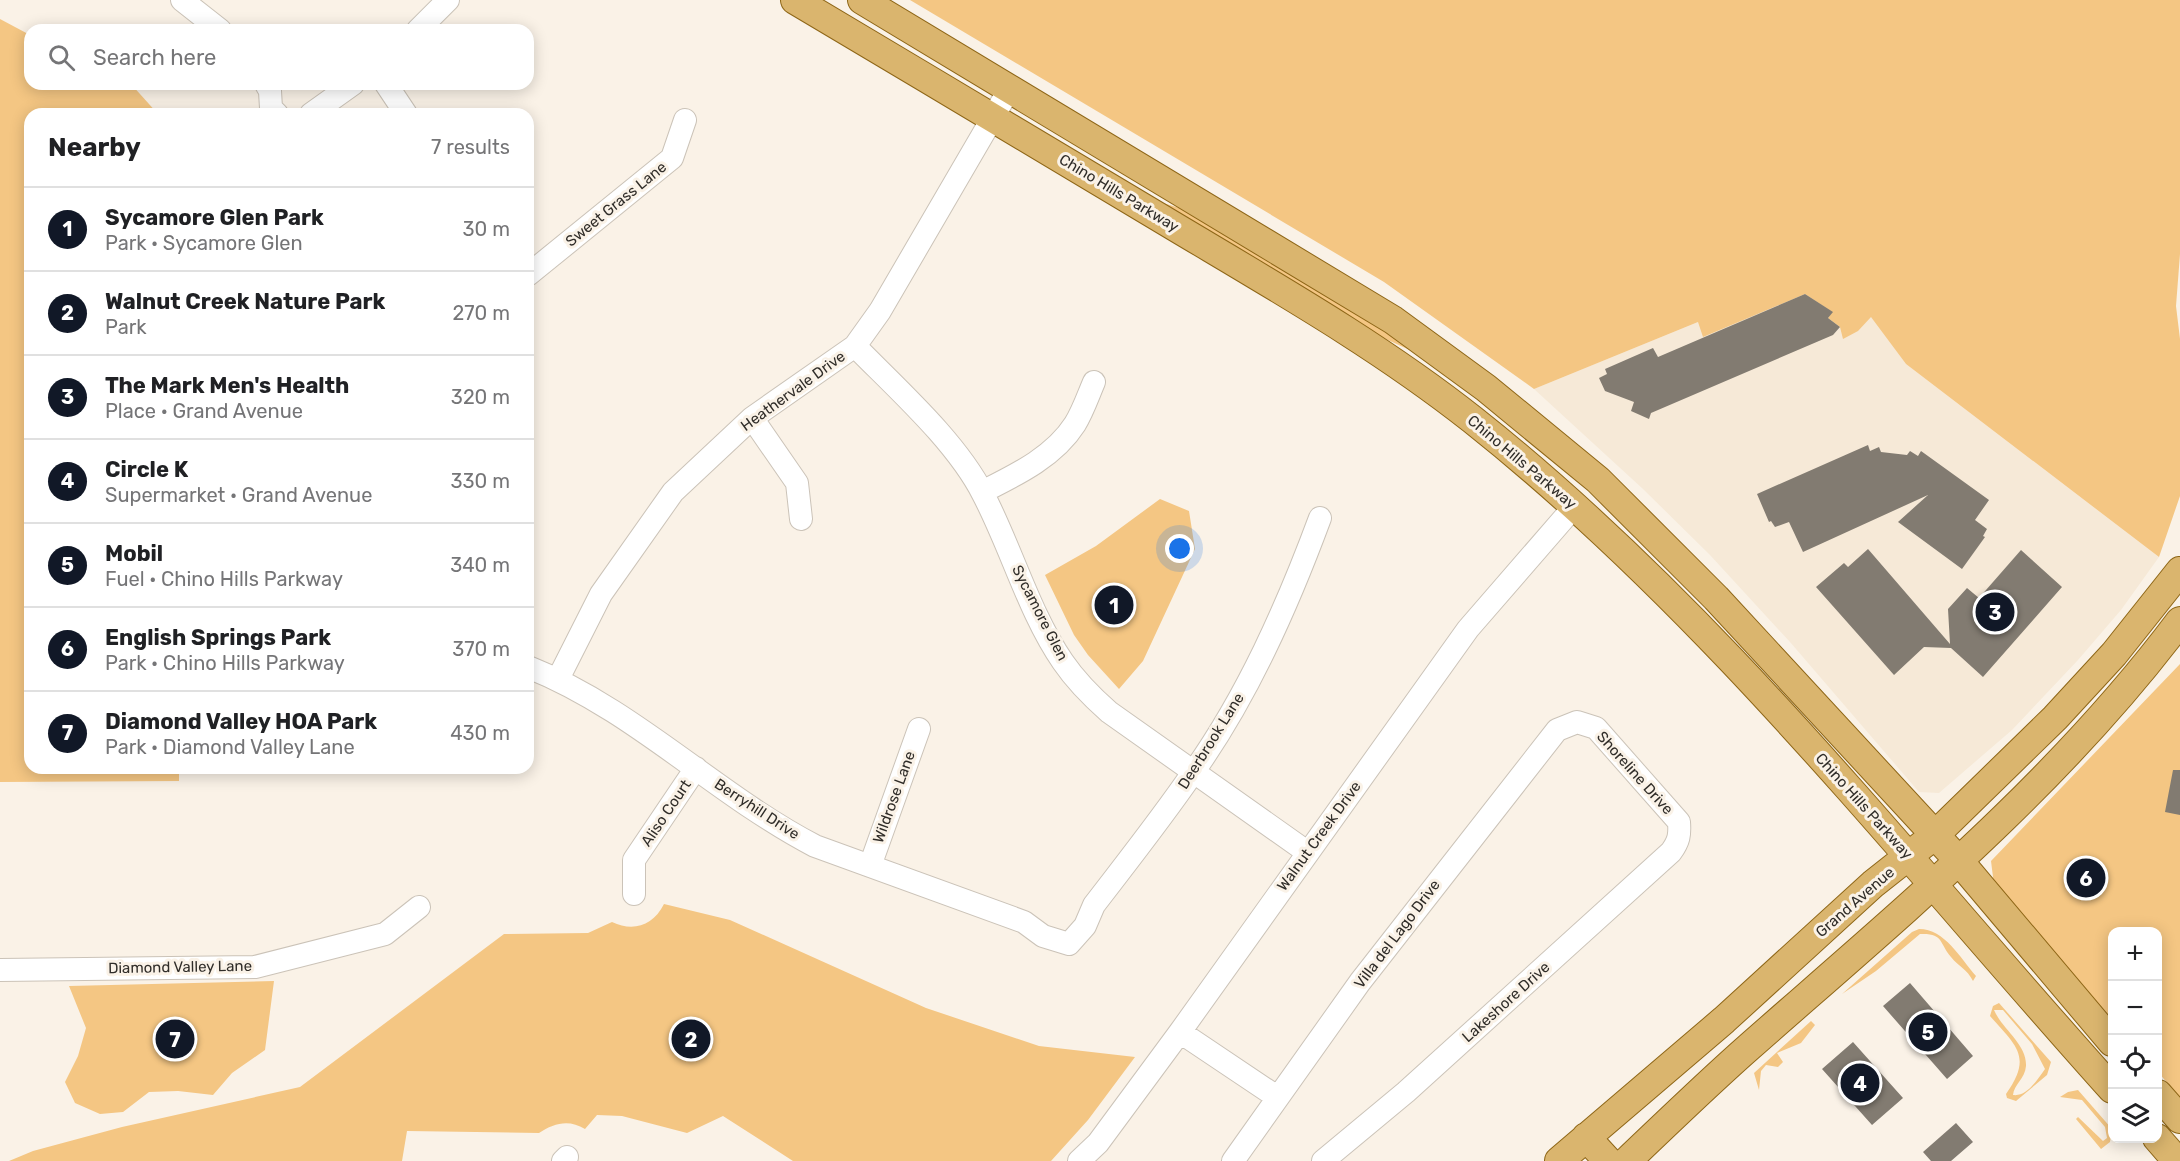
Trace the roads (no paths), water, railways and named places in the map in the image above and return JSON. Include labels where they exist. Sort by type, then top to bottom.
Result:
[{"type":"main road","name":"Chino Hills Parkway","points":[[795,0],[1317,312],[1409,370],[1477,423],[1628,554],[1696,623],[1909,855],[2108,1084]]},
{"type":"main road","name":"Chino Hills Parkway","points":[[862,0],[1393,320],[1486,388],[1598,480],[1699,581],[1960,862],[2108,1037]]},
{"type":"main road","name":"Grand Avenue","points":[[1559,1161],[1724,1020],[1873,884],[1935,835],[2085,686],[2114,654],[2180,571]]},
{"type":"main road","points":[[2095,725],[2112,691],[2165,617],[2163,593]]},
{"type":"main road","points":[[1591,1133],[1627,1161],[1734,1060],[1960,862],[2095,725],[2180,621]]},
{"type":"main road","points":[[2162,1099],[2180,1119]]},
{"type":"main road","points":[[1591,1133],[1608,1161]]},
{"type":"main road","points":[[2161,1143],[2177,1161]]},
{"type":"street","points":[[182,0],[214,15]]},
{"type":"street","points":[[424,24],[448,0]]},
{"type":"street","name":"Heathervale Drive","points":[[558,679],[601,594],[672,492],[752,418],[855,346],[880,311],[1010,88]]},
{"type":"street","points":[[269,90],[272,108]]},
{"type":"street","points":[[319,108],[345,90]]},
{"type":"street","points":[[390,90],[402,108]]},
{"type":"street","name":"Sweet Grass Lane","points":[[534,270],[672,158],[685,120]]},
{"type":"street","name":"Sycamore Glen","points":[[855,346],[939,432],[982,492],[1029,596],[1062,661],[1086,691],[1109,712],[1307,852]]},
{"type":"street","points":[[982,492],[1018,474],[1050,453],[1074,425],[1094,382]]},
{"type":"street","points":[[752,418],[797,483],[801,519]]},
{"type":"street","name":"Walnut Creek Drive","points":[[1079,1161],[1098,1143],[1180,1032],[1468,630],[1566,516]]},
{"type":"street","name":"Deerbrook Lane","points":[[1069,944],[1085,926],[1094,905],[1194,773],[1255,671],[1305,559],[1320,518]]},
{"type":"street","name":"Berryhill Drive","points":[[534,669],[558,679],[625,718],[783,829],[815,846],[1024,922],[1043,936],[1069,944]]},
{"type":"street","name":"Shoreline Drive","points":[[1578,722],[1596,728],[1679,822],[1680,835]]},
{"type":"street","name":"Villa del Lago Drive","points":[[1233,1161],[1360,981],[1557,730],[1578,722]]},
{"type":"street","name":"Wildrose Lane","points":[[870,866],[919,729]]},
{"type":"street","name":"Aliso Court","points":[[634,894],[634,860],[696,768]]},
{"type":"street","name":"Lakeshore Drive","points":[[1323,1161],[1406,1092],[1671,852],[1680,835]]},
{"type":"street","name":"Diamond Valley Lane","points":[[0,970],[255,967],[385,934],[419,908]]},
{"type":"street","points":[[1180,1032],[1277,1097]]},
{"type":"place","name":"Sycamore Glen Park","points":[[1114,605]]},
{"type":"place","name":"The Mark Men's Health","points":[[1995,612]]},
{"type":"place","name":"English Springs Park","points":[[2086,878]]},
{"type":"place","name":"Mobil","points":[[1928,1032]]},
{"type":"place","name":"Diamond Valley HOA Park","points":[[175,1039]]},
{"type":"place","name":"Walnut Creek Nature Park","points":[[691,1039]]},
{"type":"place","name":"Circle K","points":[[1860,1083]]}]
